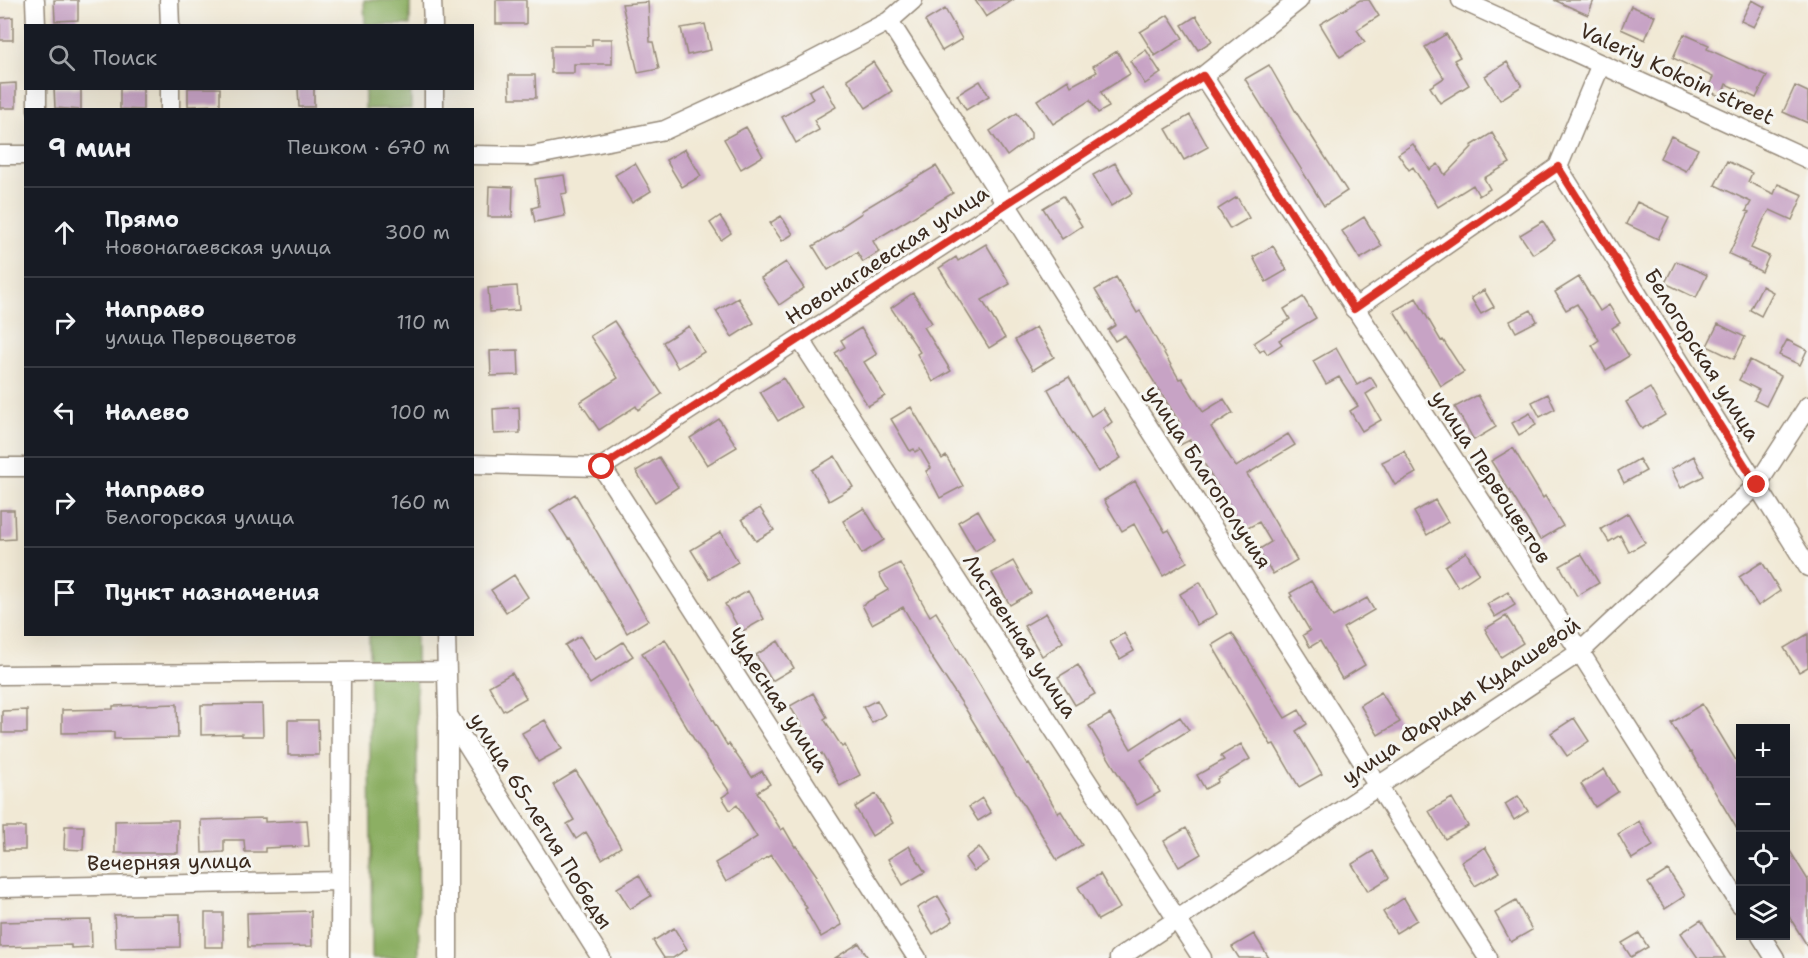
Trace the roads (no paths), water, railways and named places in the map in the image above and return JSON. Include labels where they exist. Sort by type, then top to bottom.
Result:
[{"type":"street","points":[[35,0],[36,24]]},
{"type":"street","points":[[170,0],[170,24]]},
{"type":"street","points":[[432,0],[432,24]]},
{"type":"street","points":[[474,155],[532,156],[665,130],[795,70],[889,21],[913,0]]},
{"type":"street","name":"Новонагаевская улица","points":[[602,467],[1203,76],[1299,0]]},
{"type":"street","name":"Valeriy Kokoin street","points":[[1461,0],[1808,159]]},
{"type":"street","name":"улица Благополучия","points":[[889,21],[1488,958]]},
{"type":"street","points":[[1354,309],[1558,167],[1601,64]]},
{"type":"street","name":"улица Первоцветов","points":[[1203,76],[1580,652],[1736,898]]},
{"type":"street","points":[[37,90],[37,108]]},
{"type":"street","points":[[170,90],[170,108]]},
{"type":"street","points":[[434,90],[434,108]]},
{"type":"street","points":[[0,155],[24,155]]},
{"type":"street","name":"Белогорская улица","points":[[1558,167],[1808,567]]},
{"type":"street","name":"Лиственная улица","points":[[800,339],[1202,958]]},
{"type":"street","name":"улица Фариды Кудашевой","points":[[1119,958],[1580,652],[1757,485],[1808,406]]},
{"type":"street","points":[[474,464],[602,467]]},
{"type":"street","points":[[0,467],[24,466]]},
{"type":"street","name":"Чудесная улица","points":[[602,467],[917,958]]},
{"type":"street","name":"улица 65-летия Победы","points":[[446,636],[448,715],[601,958]]},
{"type":"street","points":[[0,675],[447,671]]},
{"type":"street","points":[[340,958],[341,672]]},
{"type":"street","points":[[448,715],[448,958]]},
{"type":"street","name":"Вечерняя улица","points":[[0,888],[340,881]]},
{"type":"street","points":[[1764,940],[1775,958]]}]
